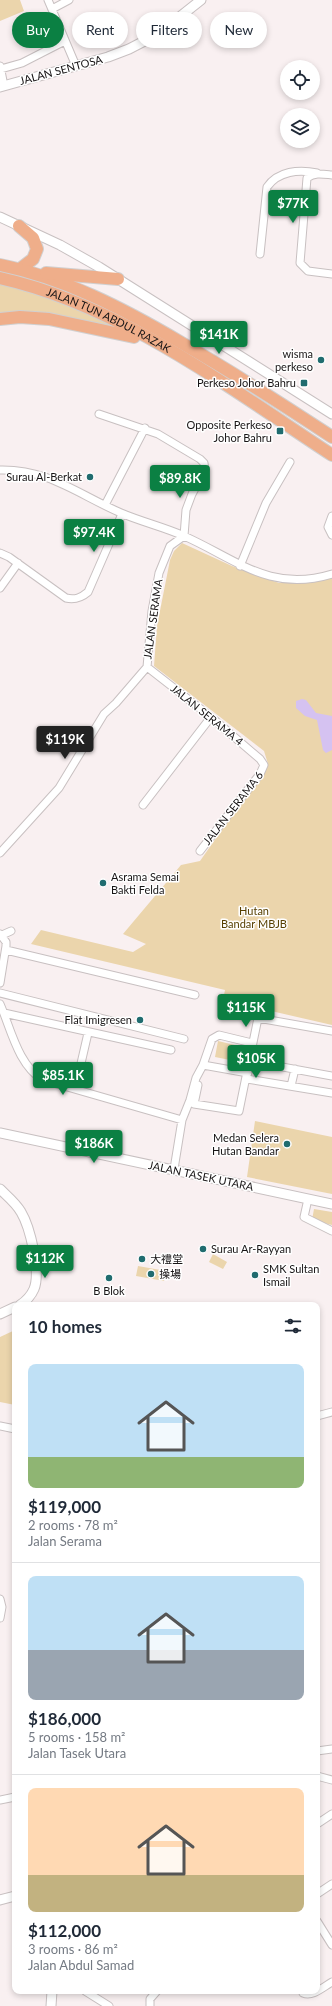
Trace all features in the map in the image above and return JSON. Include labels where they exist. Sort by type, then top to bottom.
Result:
[{"type":"highway","points":[[19,226],[33,238],[37,249],[33,259],[25,271],[118,279]]},
{"type":"highway","name":"JALAN TUN ABDUL RAZAK","points":[[0,265],[25,271],[66,285],[137,317],[215,362],[332,437]]},
{"type":"highway","name":"JALAN TUN ABDUL RAZAK","points":[[0,278],[42,289],[113,320],[182,358],[332,455]]},
{"type":"highway","points":[[0,319],[20,317],[78,324],[130,336],[182,358]]},
{"type":"street","points":[[48,0],[76,66]]},
{"type":"street","points":[[52,9],[69,0]]},
{"type":"street","name":"JALAN SENTOSA","points":[[2,86],[108,57],[143,43],[158,34],[201,0]]},
{"type":"street","points":[[2,86],[0,67],[22,63],[65,41]]},
{"type":"street","points":[[260,254],[267,187],[272,180],[292,172],[307,171],[332,174]]},
{"type":"street","points":[[317,173],[307,178],[300,263],[308,271],[332,274]]},
{"type":"street","points":[[0,218],[60,244],[332,414]]},
{"type":"street","points":[[99,414],[145,428],[158,434],[204,463],[205,470],[192,494],[186,510],[184,536]]},
{"type":"street","points":[[106,505],[145,428]]},
{"type":"street","points":[[240,566],[266,503],[290,462]]},
{"type":"street","points":[[0,470],[29,472],[45,475],[122,514],[184,536],[240,566],[275,577],[299,580],[332,574]]},
{"type":"street","points":[[0,553],[18,563],[66,598],[73,599],[81,597],[88,592],[122,514]]},
{"type":"street","points":[[332,516],[328,527],[332,534]]},
{"type":"street","name":"JALAN SERAMA","points":[[0,853],[59,788],[104,714],[116,703],[147,667],[152,611],[159,573],[170,546],[184,536]]},
{"type":"street","points":[[0,588],[18,563]]},
{"type":"street","name":"JALAN SERAMA 4","points":[[147,667],[260,759],[264,766]]},
{"type":"street","points":[[144,805],[210,717]]},
{"type":"street","name":"JALAN SERAMA 6","points":[[200,850],[264,766]]},
{"type":"street","points":[[0,983],[1,970],[6,950],[6,942],[1,934],[11,931]]},
{"type":"street","points":[[6,950],[195,995]]},
{"type":"street","points":[[4,994],[184,1039]]},
{"type":"street","points":[[0,1004],[26,1066],[34,1075],[43,1080],[182,1120]]},
{"type":"street","points":[[4,1013],[88,1033],[171,1050]]},
{"type":"street","points":[[194,1085],[198,1085],[194,1104],[239,1111],[258,1018],[332,1032]]},
{"type":"street","points":[[78,1072],[88,1033]]},
{"type":"street","points":[[174,1169],[182,1120],[212,1039],[216,1036],[252,1043]]},
{"type":"street","points":[[250,1061],[332,1076]]},
{"type":"street","points":[[203,1065],[292,1086],[332,1093]]},
{"type":"street","points":[[292,1086],[295,1069]]},
{"type":"street","name":"JALAN TASEK UTARA","points":[[0,1133],[332,1204]]},
{"type":"street","points":[[0,1189],[20,1210],[31,1238],[35,1287],[30,1296],[23,1302]]},
{"type":"street","points":[[308,1200],[304,1217],[332,1231]]},
{"type":"street","points":[[0,1314],[12,1309]]},
{"type":"street","points":[[320,1415],[332,1412]]},
{"type":"street","points":[[0,1426],[12,1428]]},
{"type":"street","points":[[0,1599],[2,1607],[0,1618]]},
{"type":"street","points":[[320,1751],[332,1749]]},
{"type":"street","points":[[320,1777],[332,1780]]},
{"type":"street","points":[[0,1800],[12,1798]]},
{"type":"street","points":[[320,1822],[332,1814]]},
{"type":"street","points":[[320,1892],[332,1884]]},
{"type":"street","points":[[0,1900],[12,1897]]},
{"type":"street","points":[[320,1927],[332,1945]]},
{"type":"street","points":[[320,1989],[332,1982]]},
{"type":"street","points":[[51,2006],[52,1994]]},
{"type":"street","points":[[90,1994],[109,2006]]},
{"type":"street","points":[[150,2006],[150,1999],[154,1994]]},
{"type":"green space","points":[[0,0],[20,0],[24,11],[12,12],[12,16],[0,21]]},
{"type":"green space","points":[[0,282],[33,288],[128,329],[0,320]]},
{"type":"green space","name":"Hutan Bandar MBJB","points":[[182,543],[232,566],[279,583],[313,581],[332,578],[332,1025],[223,1000],[225,990],[31,944],[41,930],[133,952],[146,944],[123,934],[181,865],[200,861],[268,764],[264,751],[154,666],[157,626],[170,560],[174,551]]},
{"type":"green space","points":[[218,1041],[243,1047],[240,1062],[215,1057]]},
{"type":"green space","points":[[255,1121],[332,1137],[332,1194],[247,1177]]},
{"type":"green space","points":[[314,1209],[332,1212],[332,1225],[312,1220]]},
{"type":"green space","points":[[213,1254],[227,1262],[223,1269],[209,1262]]},
{"type":"green space","name":"操場","points":[[138,1266],[166,1271],[164,1281],[136,1276]]},
{"type":"green space","points":[[12,1331],[12,1404],[0,1402],[0,1337]]},
{"type":"shaded area","points":[[302,699],[306,700],[316,713],[332,716],[332,750],[326,753],[323,750],[317,720],[305,716],[296,708],[296,701]]},
{"type":"place","name":"wisma perkeso","points":[[321,360]]},
{"type":"place","name":"Perkeso Johor Bahru","points":[[304,383]]},
{"type":"place","name":"Opposite Perkeso Johor Bahru","points":[[280,431]]},
{"type":"place","name":"Surau Al-Berkat","points":[[90,477]]},
{"type":"place","name":"Asrama Semai Bakti Felda","points":[[103,883]]},
{"type":"place","name":"Flat Imigresen","points":[[140,1020]]},
{"type":"place","name":"Medan Selera Hutan Bandar","points":[[287,1144]]},
{"type":"place","name":"Surau Ar-Rayyan","points":[[203,1249]]},
{"type":"place","name":"大禮堂","points":[[142,1259]]},
{"type":"place","name":"操場","points":[[151,1274]]},
{"type":"place","name":"SMK Sultan Ismail","points":[[255,1275]]},
{"type":"place","name":"B Blok","points":[[109,1278]]}]
